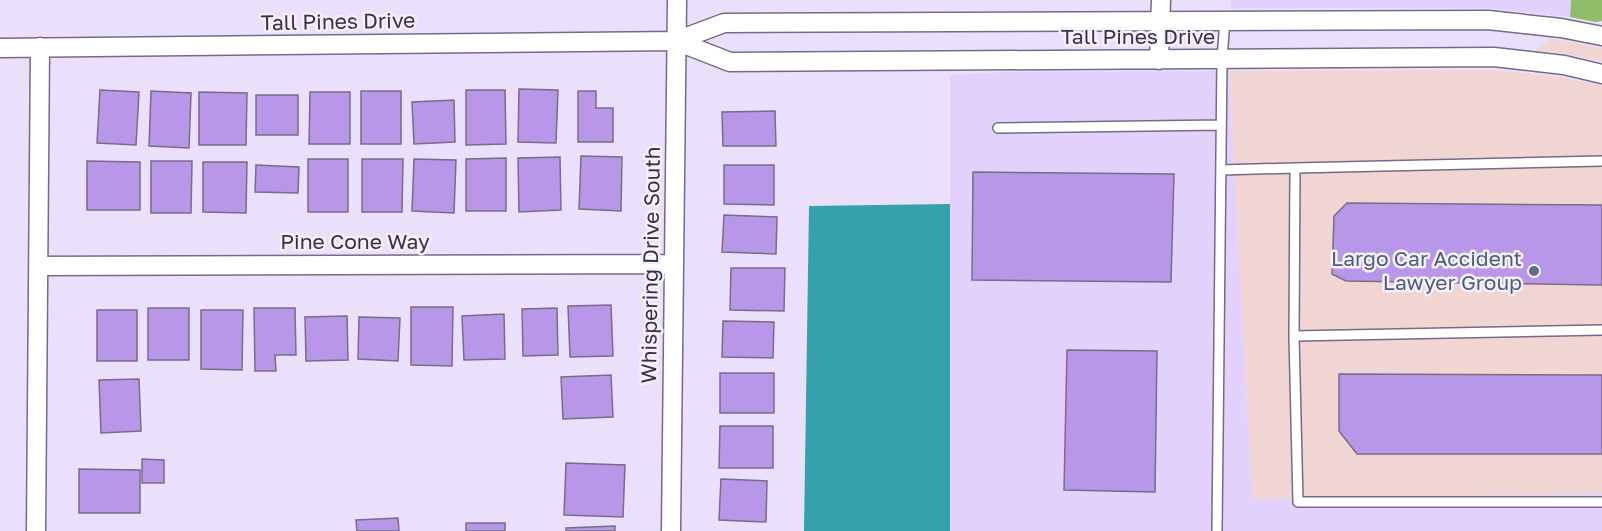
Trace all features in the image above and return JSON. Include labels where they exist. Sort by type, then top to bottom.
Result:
[{"type":"street","name":"Whispering Drive South","points":[[671,531],[672,264],[677,0]]},
{"type":"street","points":[[1159,60],[1161,0]]},
{"type":"street","name":"Tall Pines Drive","points":[[0,48],[676,41],[724,22],[1488,20],[1561,28],[1602,36]]},
{"type":"street","name":"Tall Pines Drive","points":[[676,41],[730,62],[1494,57],[1564,65],[1602,74]]},
{"type":"street","points":[[36,531],[40,47]]},
{"type":"street","name":"Pine Cone Way","points":[[38,266],[672,264]]},
{"type":"lane","points":[[1217,531],[1222,60],[1225,20]]},
{"type":"lane","points":[[998,128],[1221,125]]},
{"type":"lane","points":[[1221,170],[1602,161]]},
{"type":"lane","points":[[1295,168],[1294,336],[1298,502],[1602,502]]},
{"type":"lane","points":[[1294,336],[1602,330]]},
{"type":"shaded area","points":[[1231,0],[1571,0],[1570,17],[1488,8],[1231,8]]},
{"type":"shaded area","points":[[1571,0],[1602,0],[1602,21],[1595,22],[1570,17]]},
{"type":"shaded area","points":[[1550,38],[1602,48],[1602,62],[1536,50]]},
{"type":"shaded area","points":[[1493,70],[1561,77],[1602,86],[1602,494],[1252,499],[1229,71]]},
{"type":"shaded area","points":[[1229,71],[1252,499],[1602,494],[1602,531],[950,531],[950,75],[1006,72]]},
{"type":"shaded area","points":[[950,204],[950,531],[804,531],[809,206]]},
{"type":"building","points":[[519,89],[558,90],[556,143],[518,142]]},
{"type":"building","points":[[100,90],[139,92],[136,145],[97,143]]},
{"type":"building","points":[[466,90],[505,90],[506,144],[466,145]]},
{"type":"building","points":[[151,91],[191,93],[189,148],[149,146]]},
{"type":"building","points":[[361,91],[401,91],[401,144],[361,144]]},
{"type":"building","points":[[578,91],[596,91],[596,108],[613,108],[613,142],[578,142]]},
{"type":"building","points":[[199,92],[247,93],[246,145],[199,145]]},
{"type":"building","points":[[310,92],[350,92],[350,144],[309,144]]},
{"type":"building","points":[[256,95],[298,95],[298,135],[256,135]]},
{"type":"building","points":[[454,100],[455,142],[414,144],[412,102]]},
{"type":"building","points":[[775,111],[776,146],[723,146],[722,112]]},
{"type":"building","points":[[581,156],[622,157],[621,211],[579,209]]},
{"type":"building","points":[[560,157],[561,210],[519,212],[518,158]]},
{"type":"building","points":[[506,158],[506,211],[466,211],[466,159]]},
{"type":"building","points":[[308,159],[348,159],[348,212],[308,212]]},
{"type":"building","points":[[362,159],[403,159],[402,212],[362,212]]},
{"type":"building","points":[[414,159],[456,160],[454,213],[412,211]]},
{"type":"building","points":[[87,161],[140,162],[140,210],[87,210]]},
{"type":"building","points":[[151,161],[192,161],[191,213],[151,213]]},
{"type":"building","points":[[203,162],[247,162],[246,213],[203,212]]},
{"type":"building","points":[[256,165],[299,167],[298,193],[255,192]]},
{"type":"building","points":[[724,165],[774,165],[774,205],[724,204]]},
{"type":"building","points":[[973,172],[1174,174],[1171,282],[972,280]]},
{"type":"building","points":[[1347,203],[1602,205],[1602,285],[1346,281],[1332,274],[1334,216]]},
{"type":"building","points":[[724,215],[777,217],[776,254],[722,252]]},
{"type":"building","points":[[731,268],[785,268],[784,311],[730,310]]},
{"type":"building","points":[[611,305],[613,356],[570,357],[568,306]]},
{"type":"building","points":[[411,307],[453,307],[452,366],[411,365]]},
{"type":"building","points":[[148,308],[189,308],[189,360],[148,360]]},
{"type":"building","points":[[254,308],[295,308],[296,355],[275,355],[276,371],[255,371]]},
{"type":"building","points":[[557,308],[558,355],[523,356],[522,309]]},
{"type":"building","points":[[97,310],[137,310],[137,361],[97,361]]},
{"type":"building","points":[[201,310],[243,310],[242,370],[201,369]]},
{"type":"building","points":[[504,314],[505,359],[464,360],[462,316]]},
{"type":"building","points":[[347,316],[348,360],[306,361],[305,317]]},
{"type":"building","points":[[359,317],[400,318],[398,361],[358,359]]},
{"type":"building","points":[[723,321],[774,322],[773,358],[722,357]]},
{"type":"building","points":[[1067,350],[1157,351],[1155,492],[1064,490]]},
{"type":"building","points":[[720,373],[774,373],[774,413],[720,413]]},
{"type":"building","points":[[1339,374],[1602,375],[1602,454],[1357,454],[1339,431]]},
{"type":"building","points":[[611,375],[613,417],[563,419],[561,377]]},
{"type":"building","points":[[139,379],[141,431],[101,433],[99,380]]},
{"type":"building","points":[[720,426],[773,426],[773,468],[719,468]]},
{"type":"building","points":[[142,459],[164,460],[164,483],[142,483]]},
{"type":"building","points":[[566,463],[625,465],[623,517],[564,515]]},
{"type":"building","points":[[79,469],[140,470],[140,513],[79,513]]},
{"type":"building","points":[[721,479],[767,481],[766,522],[719,520]]},
{"type":"building","points":[[398,518],[399,531],[357,531],[356,520]]},
{"type":"building","points":[[466,523],[505,523],[505,531],[466,531]]},
{"type":"building","points":[[615,526],[615,531],[566,531],[566,528]]},
{"type":"place","name":"Largo Car Accident Lawyer Group","points":[[1534,271]]}]
